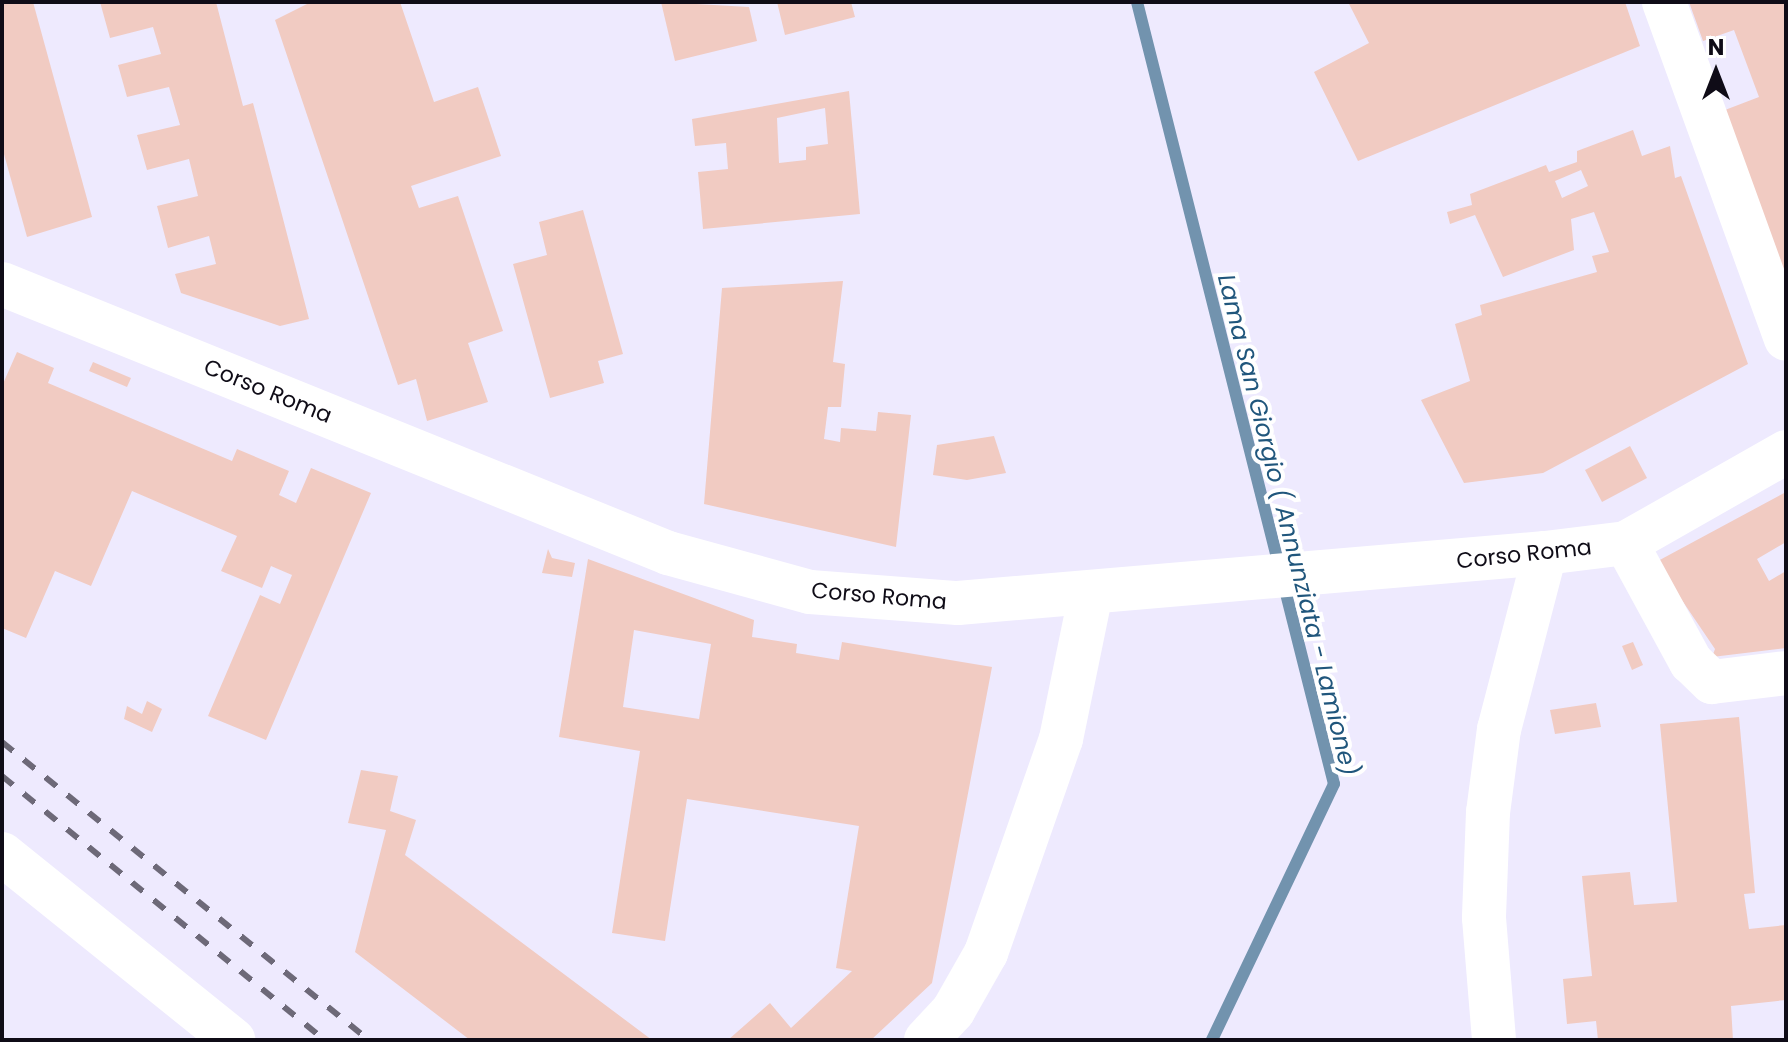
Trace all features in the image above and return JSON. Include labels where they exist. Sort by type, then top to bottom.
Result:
[{"type":"main road","points":[[1664,2],[1786,339]]},
{"type":"main road","name":"Corso Roma","points":[[2,284],[668,553],[810,592],[958,603],[1545,553],[1626,543],[1786,452]]},
{"type":"main road","points":[[1626,543],[1691,662],[1712,682],[1786,673]]},
{"type":"main road","points":[[1494,1040],[1484,918],[1488,812],[1499,729],[1545,553]]},
{"type":"main road","points":[[926,1040],[953,1011],[986,953],[1061,739],[1091,593]]},
{"type":"main road","points":[[2,854],[233,1040]]},
{"type":"building","points":[[2,2],[33,2],[92,217],[27,237],[2,147]]},
{"type":"building","points":[[100,2],[216,2],[243,106],[253,103],[309,319],[280,326],[181,293],[175,274],[216,264],[209,236],[168,248],[157,206],[198,196],[189,159],[147,170],[137,135],[180,125],[169,87],[127,97],[118,65],[161,54],[153,27],[110,38]]},
{"type":"building","points":[[311,2],[400,2],[434,102],[478,87],[501,156],[411,186],[419,208],[458,196],[503,331],[468,343],[488,402],[427,421],[416,379],[398,385],[275,20]]},
{"type":"building","points":[[661,2],[749,7],[757,41],[675,61]]},
{"type":"building","points":[[777,2],[851,2],[855,17],[785,35]]},
{"type":"building","points":[[1348,2],[1625,2],[1640,46],[1358,161],[1314,72],[1369,43]]},
{"type":"building","points":[[1689,2],[1786,2],[1786,279],[1725,110],[1759,97],[1734,30],[1703,41]]},
{"type":"building","points":[[849,91],[860,214],[703,229],[698,172],[728,169],[726,143],[695,146],[692,119]],"holes":[[[825,108],[828,144],[806,147],[806,160],[779,163],[777,118]]]},
{"type":"building","points":[[1633,130],[1642,156],[1670,146],[1675,178],[1681,176],[1748,364],[1543,473],[1464,483],[1421,400],[1470,381],[1455,324],[1482,315],[1480,305],[1597,272],[1592,256],[1609,252],[1594,212],[1571,219],[1574,250],[1503,277],[1475,215],[1450,224],[1447,212],[1472,205],[1470,194],[1546,165],[1549,172],[1577,162],[1577,151]],"holes":[[[1581,170],[1588,186],[1562,198],[1555,181]]]},
{"type":"building","points":[[583,210],[623,354],[598,361],[604,383],[550,398],[513,264],[547,255],[539,222]]},
{"type":"building","points":[[843,281],[833,362],[845,364],[841,407],[828,407],[824,439],[840,442],[841,428],[876,431],[878,412],[911,415],[896,547],[704,504],[722,288]]},
{"type":"building","points":[[17,352],[54,368],[48,383],[232,461],[237,449],[289,471],[279,495],[296,503],[311,468],[371,493],[266,740],[208,716],[260,595],[280,604],[292,575],[271,566],[262,588],[221,571],[237,536],[132,491],[91,586],[55,571],[26,638],[2,628],[2,386]]},
{"type":"building","points":[[93,362],[131,378],[127,387],[89,371]]},
{"type":"building","points":[[994,436],[1006,473],[967,480],[933,475],[937,445]]},
{"type":"building","points":[[1630,446],[1647,478],[1602,502],[1585,470]]},
{"type":"building","points":[[1786,492],[1786,542],[1757,559],[1769,581],[1786,571],[1786,648],[1712,657],[1715,649],[1656,562]]},
{"type":"building","points":[[548,549],[552,558],[575,563],[572,577],[542,573]]},
{"type":"building","points":[[588,559],[754,620],[752,637],[797,644],[796,653],[839,660],[842,642],[992,667],[932,983],[871,1040],[728,1040],[770,1003],[791,1028],[852,971],[836,968],[859,826],[687,799],[665,941],[612,933],[640,751],[559,737]],"holes":[[[634,630],[711,644],[699,719],[623,707]]]},
{"type":"building","points":[[1633,642],[1643,665],[1632,670],[1622,646]]},
{"type":"building","points":[[147,701],[162,709],[152,732],[124,719],[127,706],[142,714]]},
{"type":"building","points":[[1596,703],[1601,727],[1555,734],[1550,710]]},
{"type":"building","points":[[1739,717],[1755,893],[1744,894],[1749,929],[1786,925],[1786,1000],[1731,1006],[1733,1040],[1598,1040],[1596,1021],[1567,1024],[1563,979],[1592,976],[1582,876],[1630,872],[1634,905],[1677,902],[1660,724]]},
{"type":"building","points":[[361,770],[398,776],[390,811],[416,820],[405,855],[652,1040],[470,1040],[355,952],[386,830],[348,823]]},
{"type":"waterway","name":"Lama San Giorgio ( Annunziata - Lamione)","points":[[1137,2],[1334,784],[1212,1040]]},
{"type":"railway","points":[[2,742],[369,1040]]},
{"type":"railway","points":[[2,776],[324,1040]]}]
